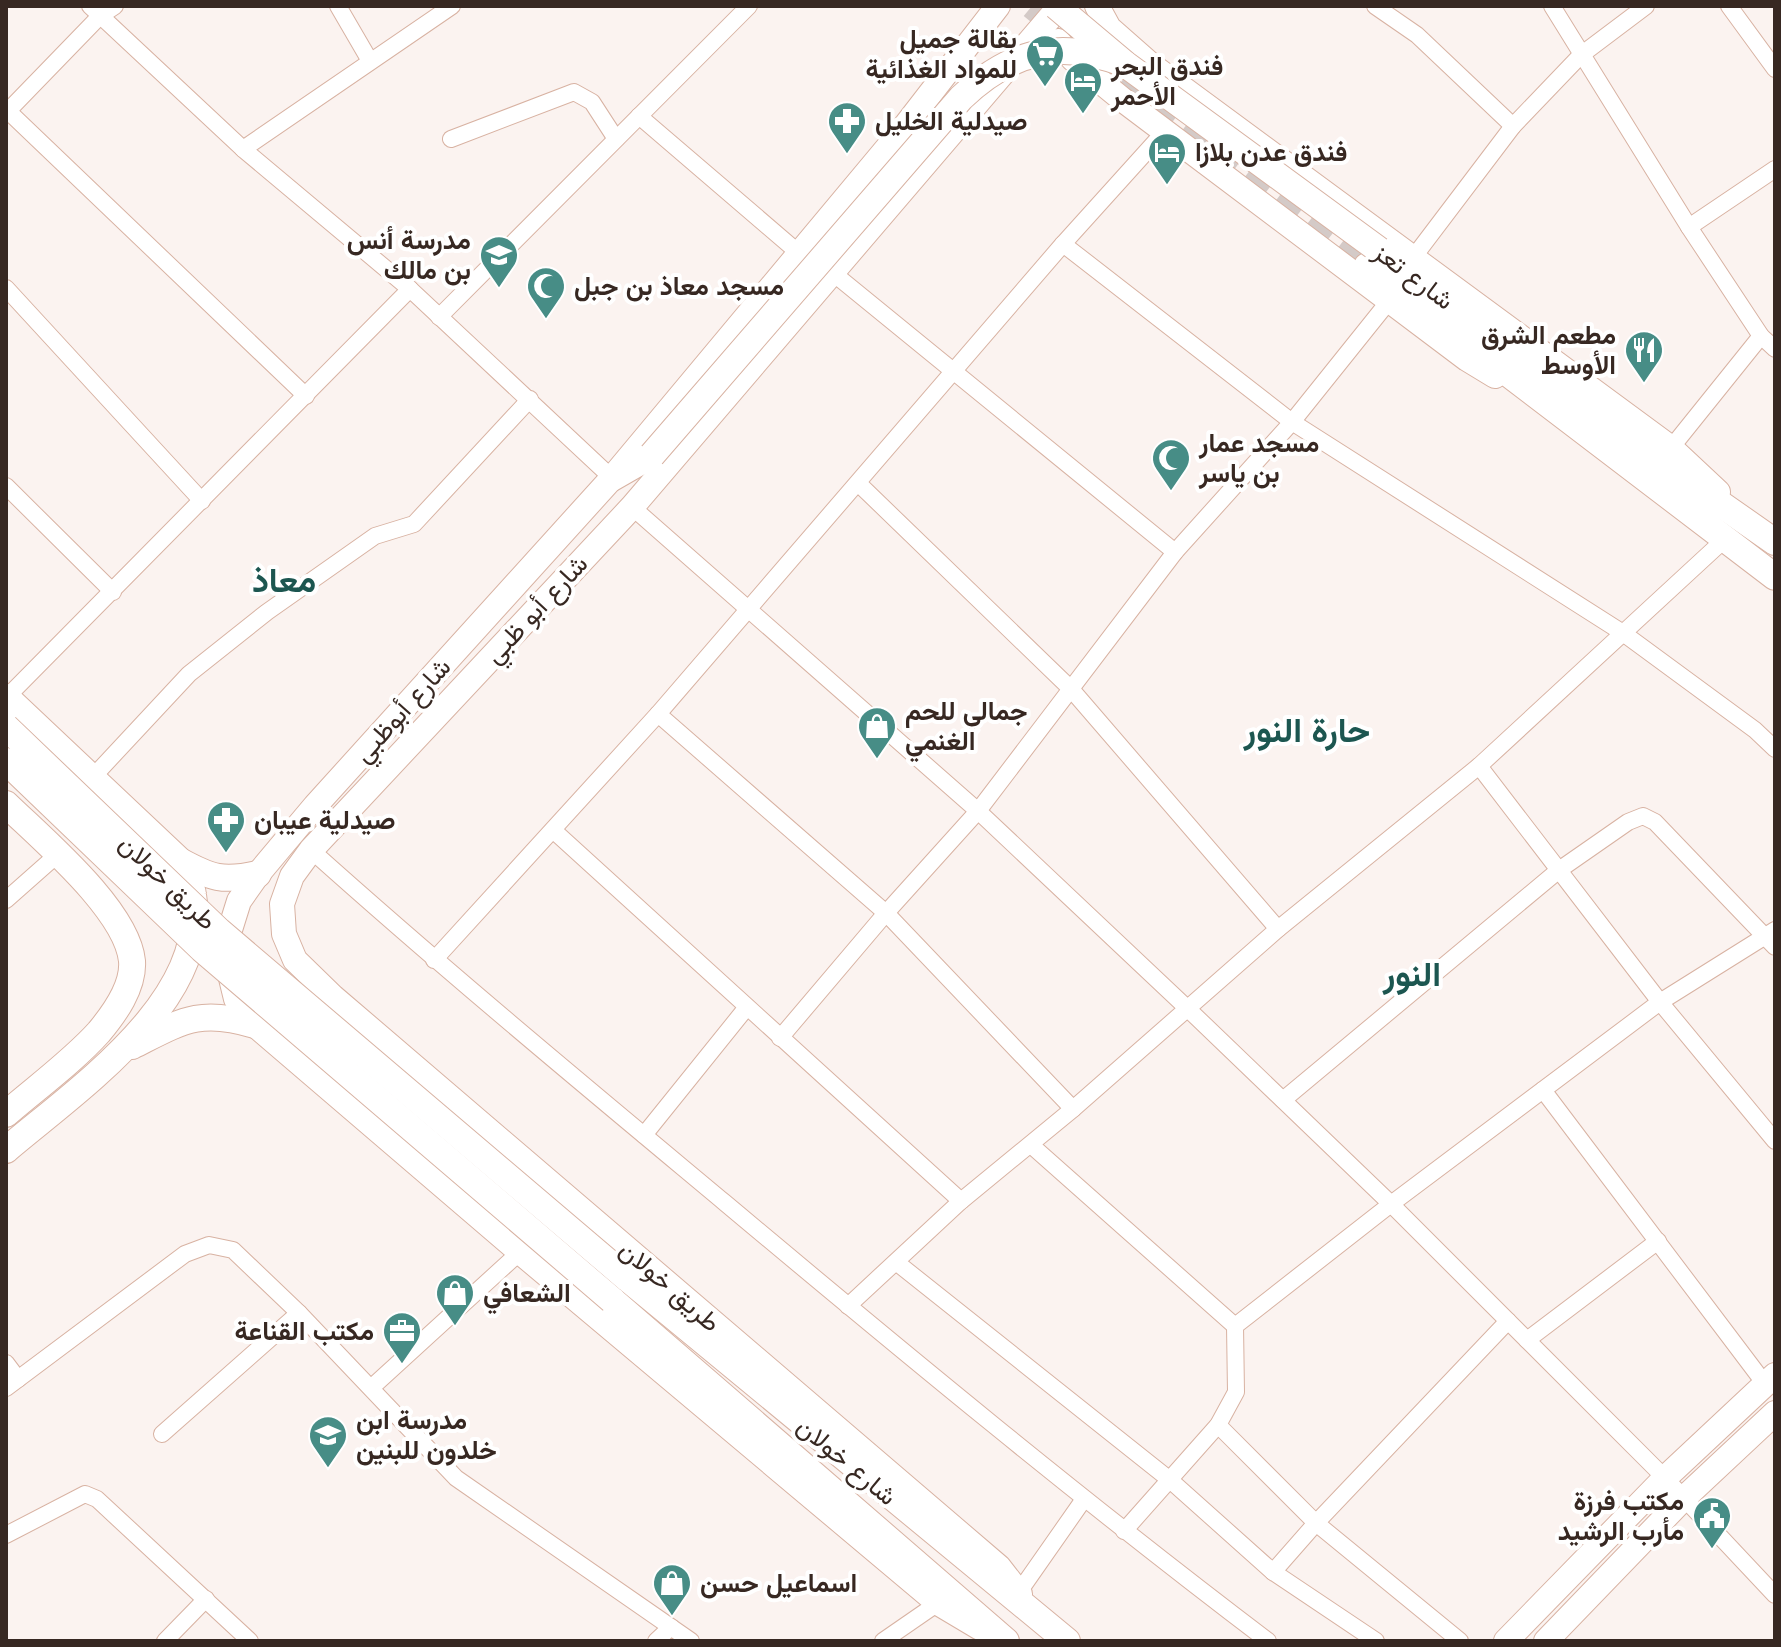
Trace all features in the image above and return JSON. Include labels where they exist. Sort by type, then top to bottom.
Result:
[{"type":"main road","points":[[1097,6],[1109,28],[1138,65],[1413,258],[1671,448],[1745,519]]},
{"type":"main road","points":[[1048,9],[1062,47],[1123,100],[1467,359],[1583,431]]},
{"type":"main road","name":"شارع تعز","points":[[1048,9],[1138,65],[1583,431],[1775,577]]},
{"type":"main road","name":"شارع أبو ظبي","points":[[295,960],[284,934],[282,904],[292,876],[311,850],[632,507],[1028,41],[1048,9]]},
{"type":"main road","name":"شارع أبوظبي","points":[[255,1025],[236,999],[228,955],[229,933],[239,901],[258,874],[315,806],[612,478],[899,134],[991,11]]},
{"type":"main road","points":[[612,478],[652,455],[979,81],[1000,66],[1051,51],[1089,53],[1138,65],[1145,61],[1130,61],[1118,70],[1116,85],[1123,100]]},
{"type":"main road","points":[[996,79],[1040,63],[1063,62],[1084,68]]},
{"type":"main road","points":[[899,134],[917,126],[929,132],[934,144],[930,157]]},
{"type":"main road","name":"شارع تعز","points":[[1373,258],[1775,542]]},
{"type":"main road","name":"طريق خولان","points":[[6,697],[180,861]]},
{"type":"main road","name":"طريق خولان","points":[[6,727],[219,931],[628,1279]]},
{"type":"main road","name":"طريق خولان","points":[[6,761],[202,949],[612,1300]]},
{"type":"main road","points":[[6,804],[92,889],[124,938],[132,961],[128,986],[116,1010],[97,1034],[6,1114]]},
{"type":"main road","points":[[315,806],[315,814],[327,824],[335,822]]},
{"type":"main road","points":[[64,860],[123,808]]},
{"type":"main road","points":[[180,861],[207,877],[233,879],[258,874]]},
{"type":"main road","points":[[6,1150],[118,1053],[159,1008],[180,975],[194,933],[193,894],[180,861]]},
{"type":"main road","name":"طريق خولان","points":[[295,960],[333,997],[999,1567],[1038,1619]]},
{"type":"main road","points":[[284,1050],[333,997]]},
{"type":"main road","points":[[118,1053],[178,1022],[204,1016],[228,1017],[255,1025],[938,1603],[1005,1641]]},
{"type":"main road","name":"شارع خولان","points":[[628,1279],[1067,1641]]},
{"type":"main road","name":"شارع خولان","points":[[612,1300],[1005,1641]]},
{"type":"main road","points":[[1506,1641],[1665,1478],[1770,1379]]},
{"type":"main road","points":[[1546,1641],[1683,1499],[1775,1413]]},
{"type":"street","points":[[115,6],[95,11],[7,112],[306,396]]},
{"type":"street","points":[[338,6],[370,61]]},
{"type":"street","points":[[243,149],[452,6]]},
{"type":"street","points":[[439,317],[749,6]]},
{"type":"street","points":[[1375,6],[1417,35],[1513,126]]},
{"type":"street","points":[[1552,6],[1689,227],[1761,336],[1775,349]]},
{"type":"street","points":[[1413,258],[1513,126],[1581,55],[1646,6]]},
{"type":"street","points":[[1729,6],[1775,69]]},
{"type":"street","points":[[95,11],[243,149],[410,289],[612,478]]},
{"type":"street","points":[[451,139],[574,92],[592,102],[616,139]]},
{"type":"street","points":[[639,116],[800,254]]},
{"type":"street","points":[[434,960],[658,714],[1063,244],[1165,131]]},
{"type":"street","points":[[1689,227],[1775,169]]},
{"type":"street","points":[[1063,244],[1292,422],[1623,633],[1755,730],[1775,749]]},
{"type":"street","points":[[833,273],[1175,552]]},
{"type":"street","points":[[6,288],[202,501]]},
{"type":"street","points":[[6,697],[410,289]]},
{"type":"street","points":[[780,1038],[978,811],[1175,552],[1292,422],[1389,301]]},
{"type":"street","points":[[1671,448],[1761,336]]},
{"type":"street","points":[[92,778],[189,674],[256,621],[375,536],[414,524],[530,399]]},
{"type":"street","points":[[859,484],[1071,689],[1278,929]]},
{"type":"street","points":[[6,486],[113,592]]},
{"type":"street","points":[[632,507],[978,811],[1188,1009],[1391,1204],[1665,1478],[1775,1595]]},
{"type":"street","points":[[848,1306],[961,1201],[1073,1109],[1278,929],[1479,766],[1725,539]]},
{"type":"street","points":[[658,714],[886,913],[1073,1109]]},
{"type":"street","points":[[1479,766],[1660,1002],[1775,1141]]},
{"type":"street","points":[[1235,1326],[1391,1204],[1660,1002],[1772,937],[1655,822],[1643,816],[1628,822],[1559,870],[1283,1100]]},
{"type":"street","points":[[553,830],[961,1201]]},
{"type":"street","points":[[311,850],[434,960],[848,1306],[1124,1531],[1268,1641]]},
{"type":"street","points":[[6,900],[64,860]]},
{"type":"street","points":[[644,1135],[747,1007]]},
{"type":"street","points":[[1543,1090],[1658,1241],[1770,1379]]},
{"type":"street","points":[[1031,1145],[1235,1326],[1236,1392],[1218,1425],[1124,1531]]},
{"type":"street","points":[[1527,1340],[1658,1241]]},
{"type":"street","points":[[6,1363],[12,1384],[185,1254],[209,1245],[233,1250],[299,1313],[456,1478],[691,1641]]},
{"type":"street","points":[[371,1388],[520,1252]]},
{"type":"street","points":[[896,1262],[1170,1480],[1273,1572],[1376,1641]]},
{"type":"street","points":[[162,1434],[299,1313]]},
{"type":"street","points":[[1273,1572],[1508,1321]]},
{"type":"street","points":[[1218,1425],[1316,1523],[1460,1641]]},
{"type":"street","points":[[6,1535],[85,1494],[97,1499],[250,1641]]},
{"type":"street","points":[[1019,1592],[1084,1499]]},
{"type":"street","points":[[165,1641],[206,1599]]},
{"type":"street","points":[[883,1641],[938,1603]]},
{"type":"street","points":[[656,1641],[671,1627]]},
{"type":"tunnel","points":[[1032,6],[1118,77],[1367,266]]},
{"type":"place","name":"بقالة جميل للمواد الغذائية","points":[[1045,88]]},
{"type":"place","name":"فندق البحر الأحمر","points":[[1083,115]]},
{"type":"place","name":"صيدلية الخليل","points":[[847,155]]},
{"type":"place","name":"فندق عدن بلازا","points":[[1167,186]]},
{"type":"place","name":"مدرسة أنس بن مالك","points":[[499,289]]},
{"type":"place","name":"مسجد معاذ بن جبل","points":[[546,320]]},
{"type":"place","name":"مطعم الشرق الأوسط","points":[[1644,384]]},
{"type":"place","name":"مسجد عمار بن ياسر","points":[[1171,492]]},
{"type":"place","name":"جمالي للحم الغنمي","points":[[877,760]]},
{"type":"place","name":"صيدلية عيبان","points":[[226,854]]},
{"type":"place","name":"الشعافي","points":[[455,1327]]},
{"type":"place","name":"مكتب القناعة","points":[[402,1365]]},
{"type":"place","name":"مدرسة ابن خلدون للبنين","points":[[328,1469]]},
{"type":"place","name":"مكتب فرزة مأرب الرشيد","points":[[1712,1550]]},
{"type":"place","name":"اسماعيل حسن","points":[[672,1617]]},
{"type":"district","name":"معاذ","points":[[284,580]]},
{"type":"district","name":"حارة النور","points":[[1307,730]]},
{"type":"district","name":"النور","points":[[1412,974]]}]
